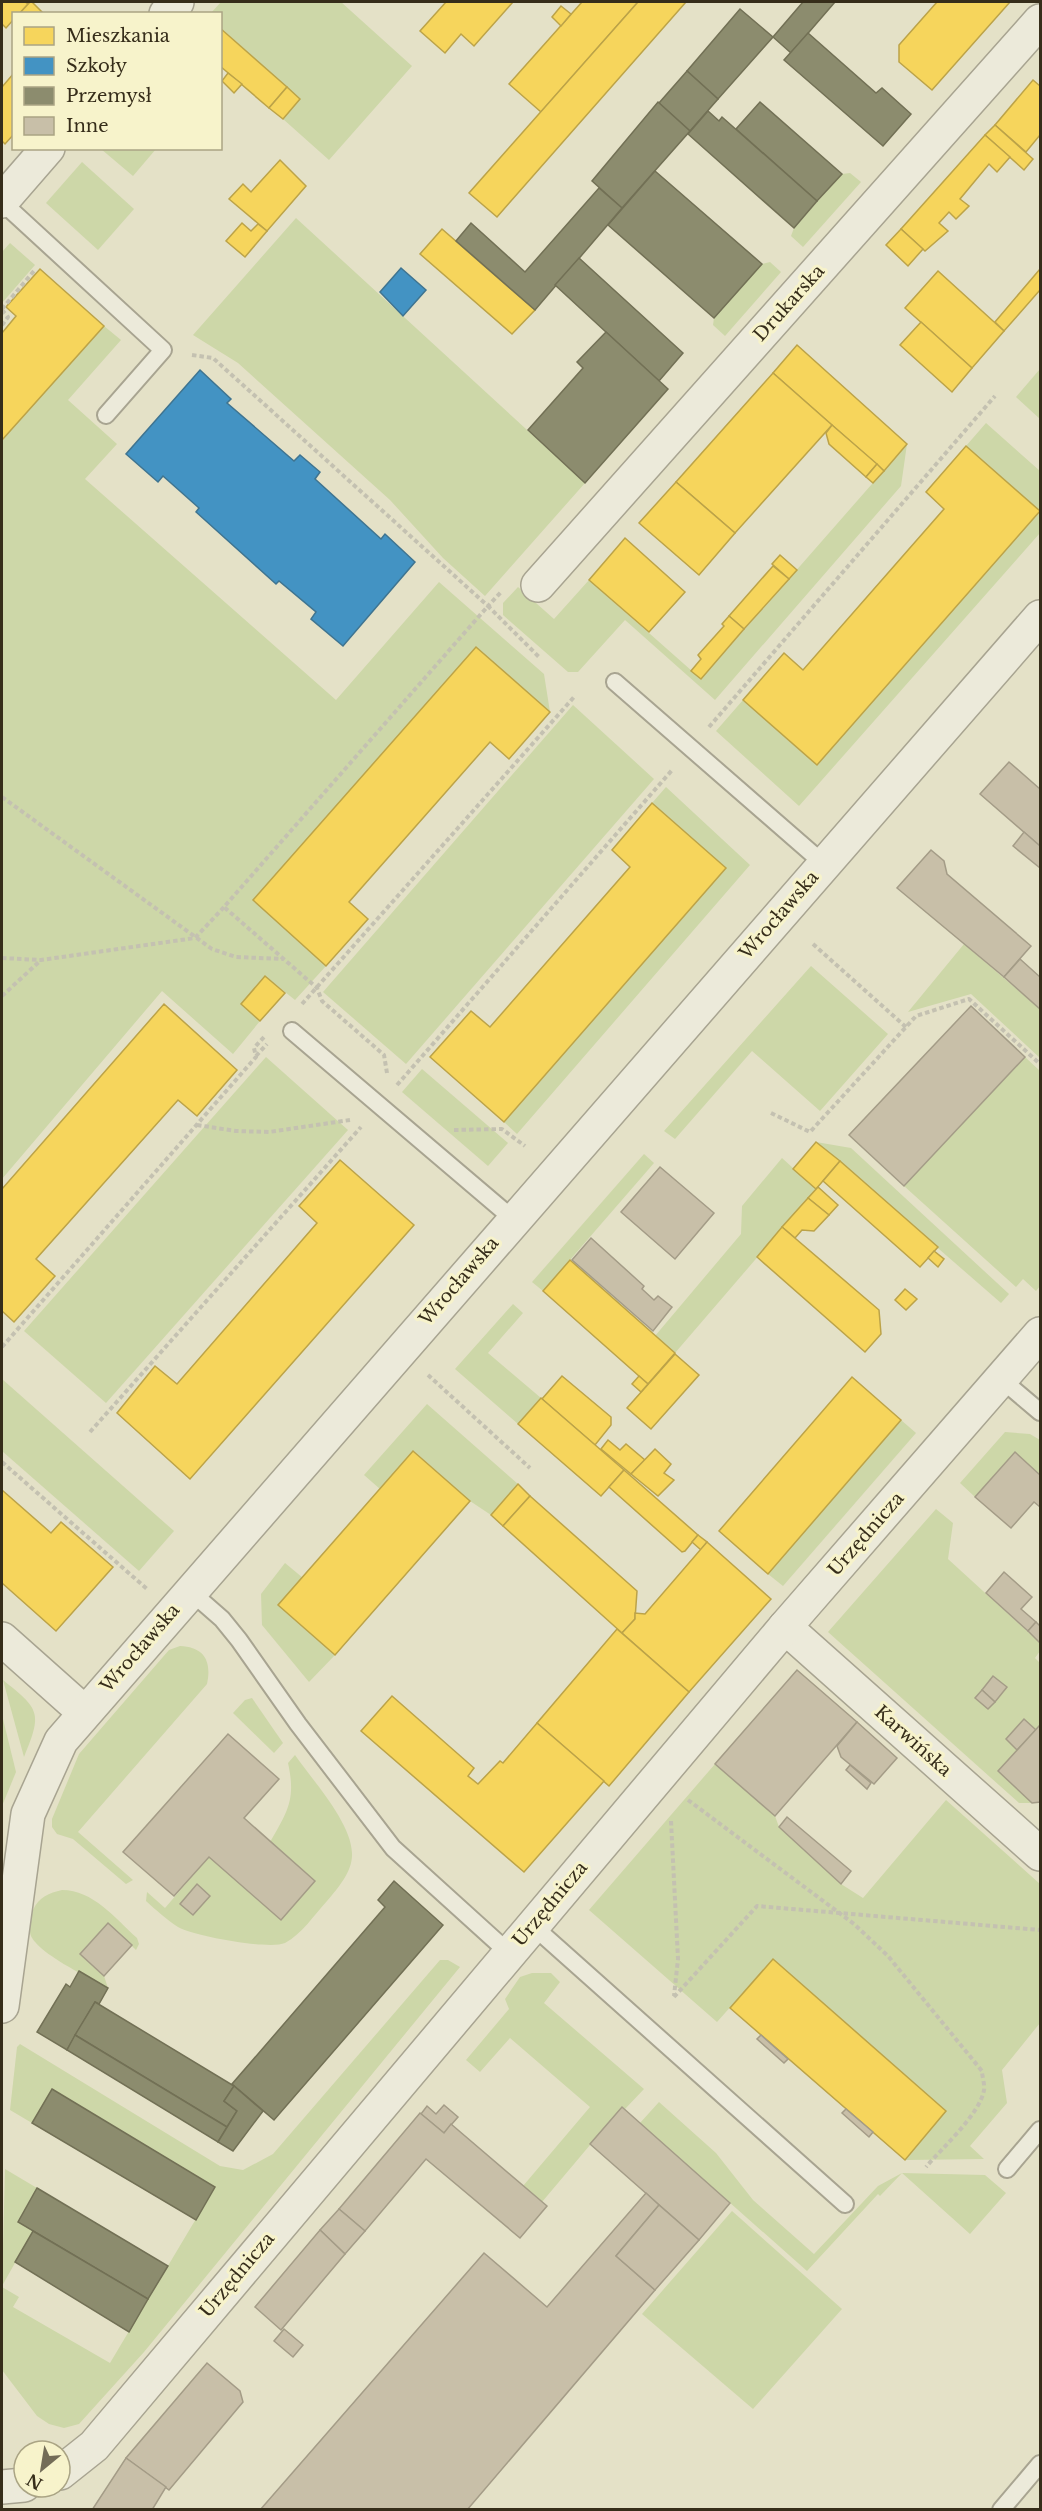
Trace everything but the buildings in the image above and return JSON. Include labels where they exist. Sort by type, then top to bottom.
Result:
[{"type":"street","name":"Drukarska","points":[[538,585],[1041,21]]},
{"type":"street","points":[[2,202],[46,150]]},
{"type":"street","name":"Wrocławska","points":[[2,2006],[28,1814],[61,1741],[1041,617]]},
{"type":"street","name":"Urzędnicza","points":[[72,2463],[94,2446],[785,1627],[1041,1334]]},
{"type":"street","name":"Karwińska","points":[[785,1627],[1041,1854]]},
{"type":"street","points":[[2,1639],[84,1712]]},
{"type":"lane","points":[[2,202],[163,350],[106,415]]},
{"type":"lane","points":[[615,682],[824,864]]},
{"type":"lane","points":[[292,1031],[375,1111],[513,1220]]},
{"type":"lane","points":[[1001,1379],[1041,1412]]},
{"type":"lane","points":[[181,1601],[222,1619],[298,1724],[393,1848],[509,1953]]},
{"type":"lane","points":[[532,1925],[845,2204]]},
{"type":"lane","points":[[1006,2169],[1041,2130]]},
{"type":"lane","points":[[1001,2510],[1041,2464]]},
{"type":"path","points":[[2,325],[8,317],[2,309],[38,266]]},
{"type":"path","points":[[163,350],[213,358],[488,606],[540,658]]},
{"type":"path","points":[[90,1431],[375,1111],[995,396]]},
{"type":"path","points":[[2,957],[41,960],[195,938],[522,570],[538,585]]},
{"type":"path","points":[[292,1031],[285,1024],[574,697]]},
{"type":"path","points":[[2,797],[212,949],[236,957],[283,959]]},
{"type":"path","points":[[224,907],[317,988],[322,1001],[384,1055],[391,1092]]},
{"type":"path","points":[[813,944],[906,1027]]},
{"type":"path","points":[[2,996],[41,960]]},
{"type":"path","points":[[771,1113],[810,1132],[916,1016],[969,999],[1041,1064]]},
{"type":"path","points":[[2,1347],[196,1125],[255,1057],[272,1037],[265,1035],[254,1048],[255,1057]]},
{"type":"path","points":[[196,1125],[236,1131],[269,1132],[375,1111]]},
{"type":"path","points":[[445,1130],[502,1128],[525,1146]]},
{"type":"path","points":[[400,1350],[530,1468]]},
{"type":"path","points":[[2,1462],[181,1601]]},
{"type":"path","points":[[681,1795],[841,1913],[888,1956],[982,2071],[984,2090],[968,2120],[926,2167]]},
{"type":"path","points":[[671,1819],[678,1959],[674,1997],[757,1906],[1041,1930]]},
{"type":"green space","points":[[221,2],[341,2],[412,66],[329,160],[283,119],[300,99],[222,29],[222,12],[212,12]]},
{"type":"green space","points":[[102,150],[155,150],[133,176]]},
{"type":"green space","points":[[82,162],[134,209],[98,250],[46,203]]},
{"type":"green space","points":[[850,173],[861,182],[803,247],[791,236],[794,228],[842,174]]},
{"type":"green space","points":[[296,218],[585,483],[485,596],[443,558],[390,500],[238,363],[193,335]]},
{"type":"green space","points":[[10,243],[35,265],[2,303],[2,252]]},
{"type":"green space","points":[[770,262],[781,272],[725,336],[713,325],[714,318],[762,264]]},
{"type":"green space","points":[[104,326],[121,340],[68,400],[117,444],[85,479],[336,700],[439,582],[544,674],[550,712],[476,648],[254,900],[326,966],[295,1000],[265,976],[241,1004],[260,1021],[233,1054],[162,991],[2,1179],[2,440]]},
{"type":"green space","points":[[1040,369],[1040,419],[1016,397]]},
{"type":"green space","points":[[986,423],[1040,471],[1040,511],[966,446]]},
{"type":"green space","points":[[907,444],[901,486],[715,700],[625,620],[578,672],[568,672],[503,615],[503,603],[518,587],[554,619],[589,580],[701,679]]},
{"type":"green space","points":[[1040,511],[1040,533],[799,806],[716,731],[743,700],[817,764]]},
{"type":"green space","points":[[573,705],[654,779],[406,1064],[323,992]]},
{"type":"green space","points":[[666,787],[750,865],[517,1134],[504,1122],[726,868],[652,803]]},
{"type":"green space","points":[[964,944],[1040,1009],[1040,1058],[971,994],[908,1012]]},
{"type":"green space","points":[[811,966],[888,1034],[820,1111],[752,1051],[675,1139],[664,1131]]},
{"type":"green space","points":[[266,1057],[348,1130],[106,1403],[24,1331]]},
{"type":"green space","points":[[1025,1057],[1040,1071],[1040,1286],[1036,1291],[1023,1279],[1016,1287],[904,1186]]},
{"type":"green space","points":[[422,1069],[508,1143],[488,1166],[402,1092]]},
{"type":"green space","points":[[816,1142],[851,1148],[1009,1294],[1001,1303]]},
{"type":"green space","points":[[644,1154],[654,1163],[543,1291],[532,1282]]},
{"type":"green space","points":[[782,1158],[816,1189],[675,1353],[655,1336],[741,1234],[742,1206]]},
{"type":"green space","points":[[513,1304],[523,1313],[488,1353],[541,1398],[518,1424],[455,1369]]},
{"type":"green space","points":[[2,1379],[174,1531],[139,1571],[2,1451]]},
{"type":"green space","points":[[427,1404],[518,1484],[491,1515],[470,1501],[414,1451],[380,1489],[364,1475]]},
{"type":"green space","points":[[901,1420],[916,1433],[783,1586],[768,1574]]},
{"type":"green space","points":[[1005,1432],[1030,1434],[1040,1440],[1040,1475],[1015,1452],[975,1497],[960,1483]]},
{"type":"green space","points":[[936,1509],[953,1523],[948,1559],[1040,1643],[1040,1651],[1035,1658],[1040,1663],[1040,1725],[1036,1730],[1024,1720],[1006,1739],[1017,1750],[1032,1803],[1019,1803],[828,1632]]},
{"type":"green space","points":[[285,1563],[303,1578],[335,1655],[309,1682],[262,1625],[261,1594]]},
{"type":"green space","points":[[180,1646],[195,1649],[204,1657],[208,1668],[207,1684],[78,1832],[133,1880],[126,1884],[73,1839],[57,1834],[52,1827],[52,1819],[79,1754],[169,1650]]},
{"type":"green space","points":[[3,1680],[24,1698],[34,1712],[34,1730],[24,1757]]},
{"type":"green space","points":[[252,1698],[283,1743],[274,1753],[233,1713],[245,1700]]},
{"type":"green space","points":[[2,1715],[16,1772],[2,1806]]},
{"type":"green space","points":[[295,1755],[338,1815],[350,1841],[352,1853],[352,1860],[344,1879],[302,1929],[285,1943],[276,1945],[232,1941],[178,1927],[146,1901],[147,1892],[165,1908],[209,1857],[281,1919],[315,1881],[270,1842],[289,1804],[291,1786],[288,1763]]},
{"type":"green space","points":[[715,1764],[775,1816],[779,1827],[841,1884],[863,1898],[946,1800],[1040,1884],[1040,2023],[1002,2070],[1007,2103],[970,2146],[984,2159],[905,2160],[946,2111],[773,1959],[717,2022],[589,1910]]},
{"type":"green space","points":[[62,1890],[73,1891],[94,1900],[137,1938],[139,1944],[136,1950],[108,1923],[80,1953],[104,1976],[108,1988],[52,1956],[41,1948],[30,1933],[29,1927],[35,1906],[45,1896]]},
{"type":"green space","points":[[440,1960],[448,1960],[460,1967],[144,2352],[79,2424],[64,2428],[49,2424],[37,2416],[2,2370],[2,2287],[19,2297],[13,2307],[110,2363],[215,2187],[52,2089],[32,2123],[10,2110],[17,2047],[20,2044],[220,2166],[243,2170],[273,2154]]},
{"type":"green space","points":[[532,1973],[551,1973],[560,1982],[544,2003],[644,2089],[625,2109],[622,2107],[542,2202],[523,2186],[590,2107],[510,2038],[480,2072],[466,2060],[509,2009],[505,1999],[520,1977]]},
{"type":"green space","points":[[659,2102],[716,2153],[753,2200],[814,2254],[878,2186],[902,2173],[880,2196],[878,2194],[807,2271],[640,2123]]},
{"type":"green space","points":[[5,2169],[37,2188],[18,2222],[33,2231],[2,2286]]},
{"type":"green space","points":[[902,2173],[985,2175],[1006,2193],[970,2234]]},
{"type":"green space","points":[[732,2211],[842,2309],[753,2409],[642,2314]]}]
